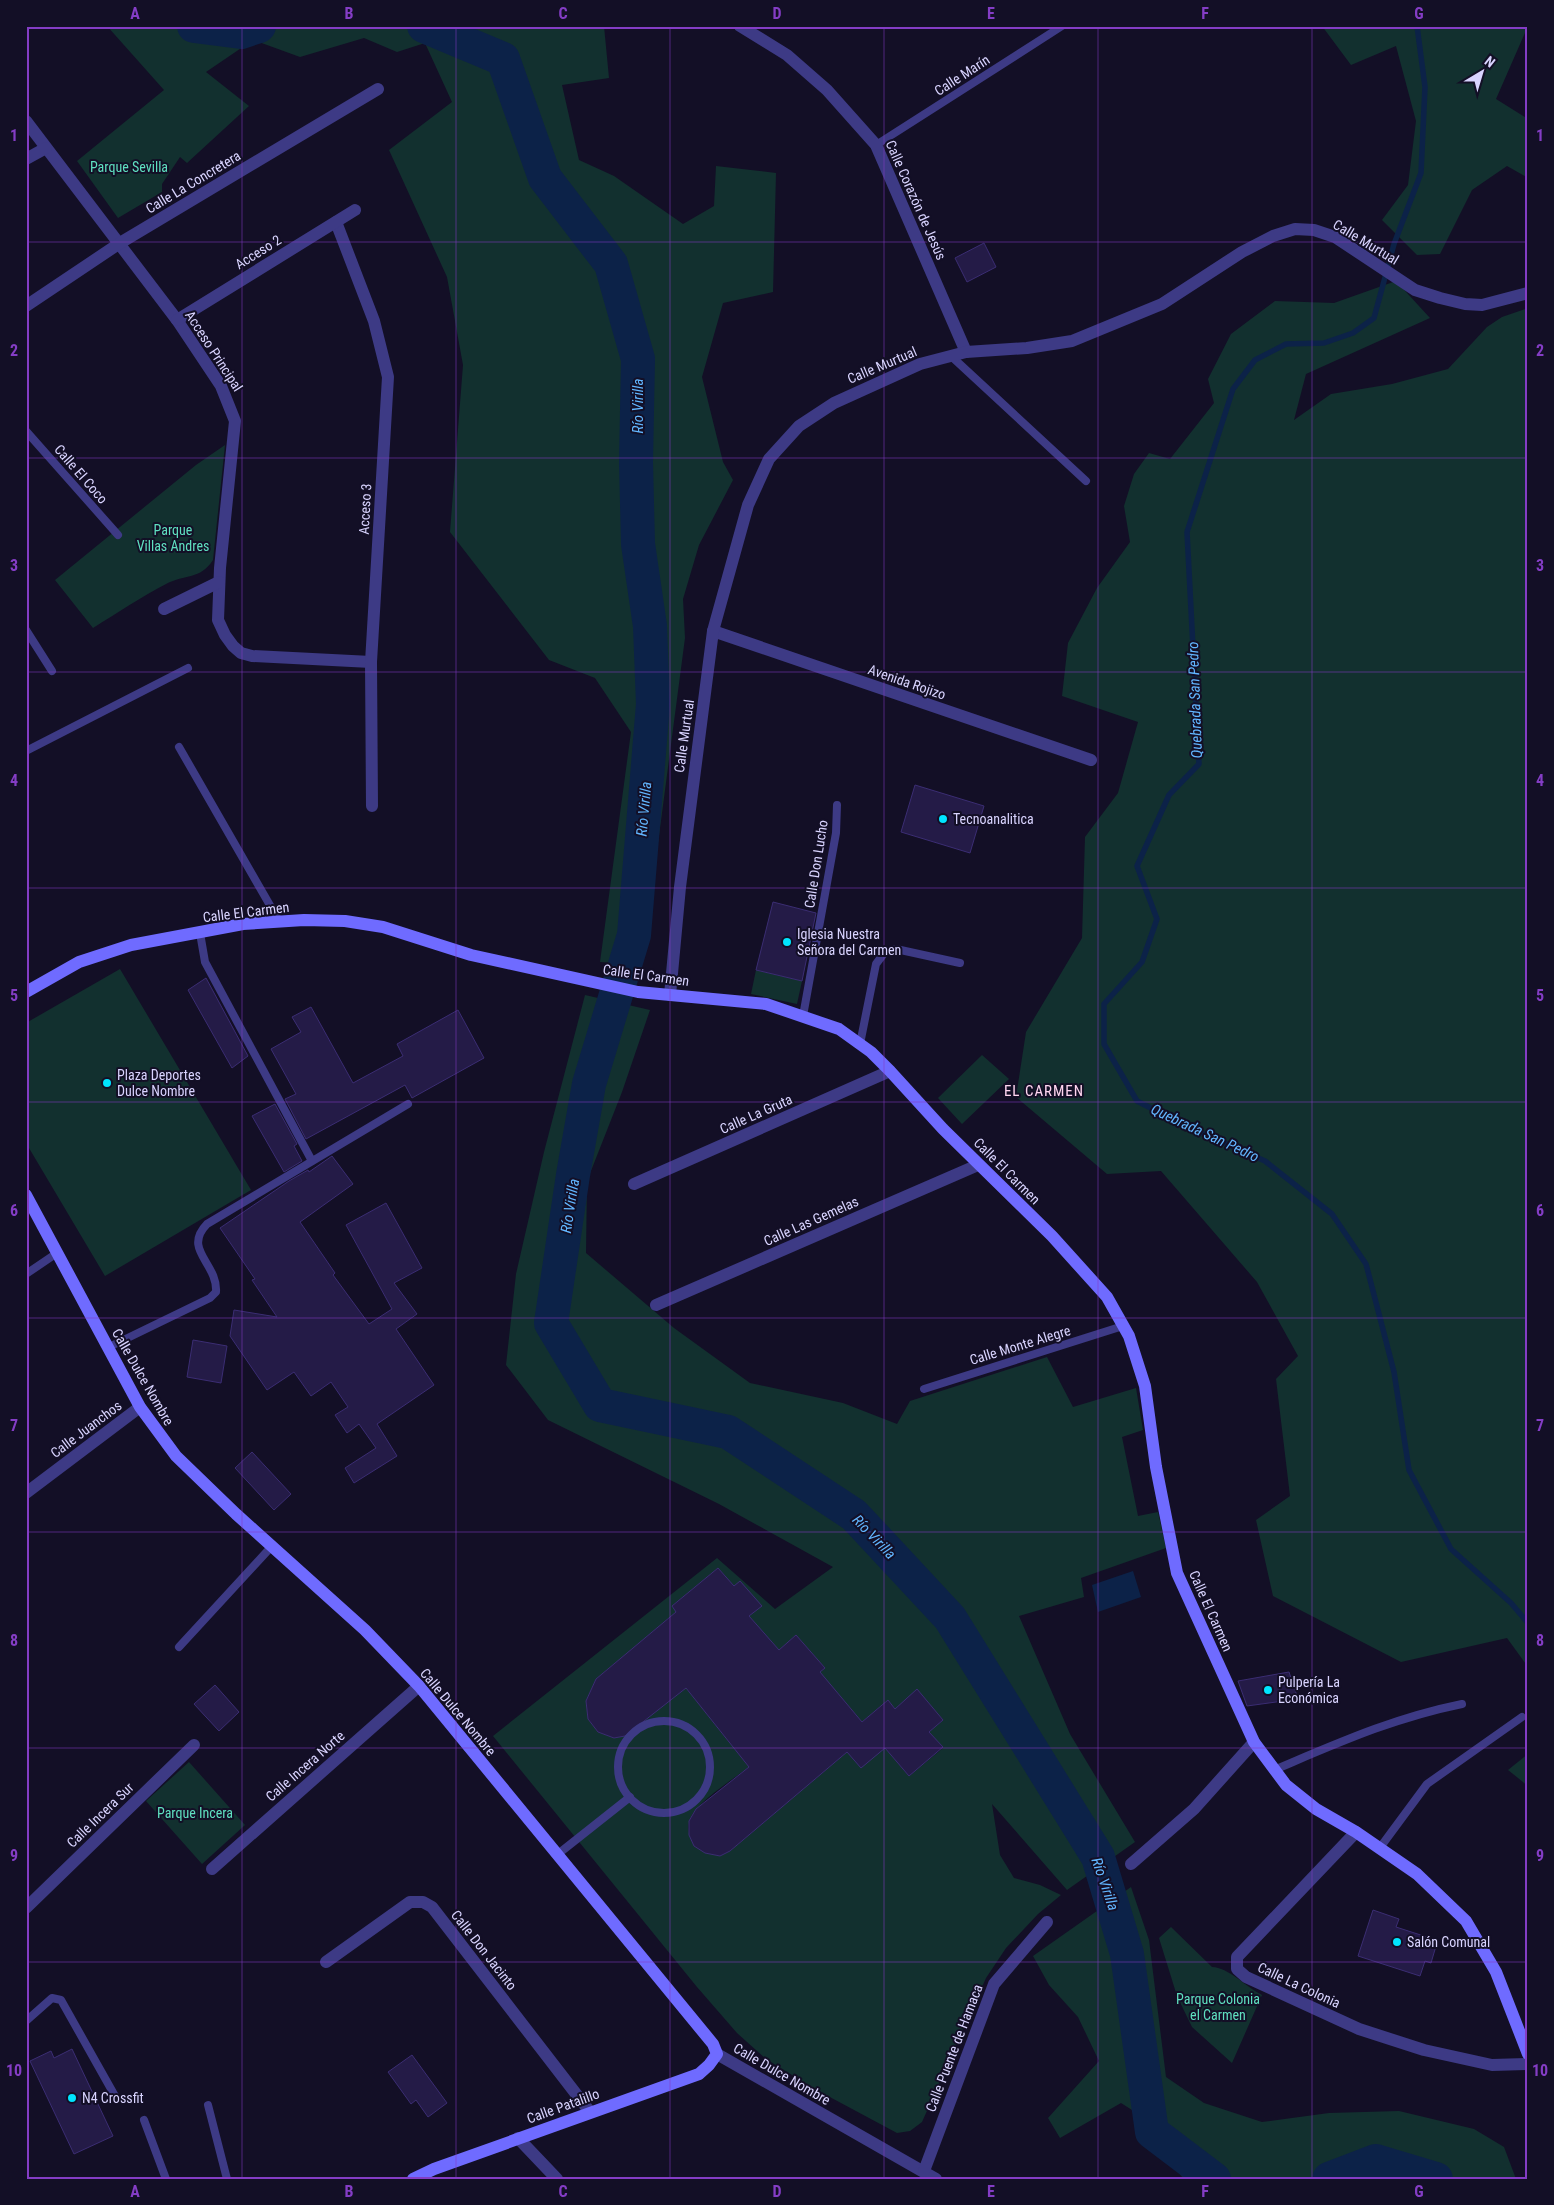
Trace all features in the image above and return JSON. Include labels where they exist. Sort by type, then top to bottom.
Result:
[{"type":"street","name":"Calle Corazón de Jesús","points":[[740,26],[794,61],[827,90],[876,145],[966,352]]},
{"type":"street","name":"Calle La Concretera","points":[[26,306],[120,243],[378,89]]},
{"type":"street","name":"Acceso Principal","points":[[26,120],[177,320],[221,386],[235,421],[218,620],[225,635],[241,652],[252,656],[371,662]]},
{"type":"street","points":[[26,159],[46,148]]},
{"type":"street","name":"Acceso 2","points":[[177,320],[355,210]]},
{"type":"street","name":"Acceso 3","points":[[336,222],[374,321],[388,377],[371,662],[372,806]]},
{"type":"street","name":"Calle Murtual","points":[[670,995],[680,887],[713,631],[748,505],[769,459],[799,426],[834,403],[920,364],[966,352],[1026,348],[1072,341],[1162,304],[1242,252],[1273,236],[1295,229],[1314,230],[1335,237],[1354,252],[1415,290],[1465,304],[1482,305],[1528,293]]},
{"type":"street","points":[[164,608],[220,582]]},
{"type":"street","name":"Avenida Rojizo","points":[[713,631],[1091,760]]},
{"type":"street","name":"Calle El Carmen","points":[[26,992],[79,962],[131,946],[244,924],[345,921],[384,927],[471,955],[638,992],[766,1004],[839,1029],[860,1044],[890,1071],[978,1165],[1052,1236],[1106,1297],[1129,1336],[1144,1386],[1156,1467],[1177,1573],[1254,1742],[1286,1785],[1316,1809],[1356,1832],[1418,1874],[1466,1921],[1496,1972],[1528,2054]]},
{"type":"street","name":"Calle La Gruta","points":[[634,1184],[890,1071]]},
{"type":"street","name":"Calle Las Gemelas","points":[[656,1305],[978,1165]]},
{"type":"street","name":"Calle Dulce Nombre","points":[[26,1195],[140,1407],[176,1456],[365,1630],[419,1686],[706,2033],[717,2054],[936,2179]]},
{"type":"street","name":"Calle Juanchos","points":[[26,1492],[140,1407]]},
{"type":"street","name":"Calle Incera Norte","points":[[212,1869],[419,1686]]},
{"type":"street","points":[[1131,1864],[1194,1809],[1254,1742]]},
{"type":"street","name":"Calle Incera Sur","points":[[26,1908],[194,1745]]},
{"type":"street","name":"Calle La Colonia","points":[[1356,1832],[1237,1957],[1237,1969],[1246,1977],[1359,2029],[1424,2050],[1492,2065],[1528,2064]]},
{"type":"street","name":"Calle Don Jacinto","points":[[326,1962],[410,1902],[423,1902],[432,1908],[590,2112]]},
{"type":"street","name":"Calle Puente de Hamaca","points":[[924,2171],[994,1984],[1047,1922]]},
{"type":"street","name":"Calle Patalillo","points":[[413,2179],[518,2138],[699,2074],[717,2054]]},
{"type":"street","points":[[518,2138],[557,2179]]},
{"type":"lane","name":"Calle Marín","points":[[876,145],[1062,26]]},
{"type":"lane","points":[[951,356],[1086,481]]},
{"type":"lane","name":"Calle El Coco","points":[[26,431],[118,535]]},
{"type":"lane","points":[[26,630],[52,671]]},
{"type":"lane","points":[[26,751],[188,668]]},
{"type":"lane","points":[[179,747],[280,922]]},
{"type":"lane","name":"Calle Don Lucho","points":[[803,1016],[836,833],[837,805]]},
{"type":"lane","points":[[200,932],[205,962],[312,1161]]},
{"type":"lane","points":[[860,1044],[876,964],[885,952],[896,949],[960,963]]},
{"type":"lane","points":[[107,1348],[210,1298],[216,1292],[217,1283],[197,1244],[198,1233],[207,1224],[408,1104]]},
{"type":"lane","points":[[26,1274],[57,1253]]},
{"type":"lane","name":"Calle Monte Alegre","points":[[924,1388],[1123,1326]]},
{"type":"lane","points":[[179,1647],[272,1546]]},
{"type":"lane","points":[[1274,1770],[1361,1733],[1418,1713],[1462,1704]]},
{"type":"lane","points":[[1380,1849],[1427,1784],[1522,1717]]},
{"type":"lane","points":[[657,1721],[673,1722],[687,1727],[698,1736],[706,1749],[709,1770],[703,1791],[694,1802],[681,1810],[667,1813],[651,1811],[637,1804],[630,1797],[619,1779],[618,1763],[622,1748],[630,1735],[642,1726],[657,1721]]},
{"type":"lane","points":[[558,1854],[630,1797]]},
{"type":"lane","points":[[26,2021],[52,1998],[61,2000],[115,2096]]},
{"type":"lane","points":[[208,2105],[227,2179]]},
{"type":"lane","points":[[144,2120],[166,2179]]},
{"type":"green space","name":"Parque Sevilla","points":[[107,26],[604,26],[609,78],[562,85],[579,160],[614,176],[683,224],[714,206],[716,166],[776,173],[773,292],[723,303],[702,377],[723,462],[733,480],[699,545],[683,599],[685,638],[642,965],[600,962],[631,732],[595,678],[549,660],[450,532],[463,365],[447,277],[389,150],[452,102],[425,43],[397,52],[364,38],[300,57],[253,40],[206,72],[249,106],[187,163],[180,157],[162,184],[162,192],[118,218],[77,161],[164,90]]},
{"type":"green space","points":[[1322,26],[1528,26],[1496,99],[1528,119],[1528,178],[1507,166],[1472,190],[1440,254],[1417,255],[1382,220],[1408,185],[1416,121],[1396,46],[1351,65]]},
{"type":"green space","points":[[1396,281],[1430,318],[1306,374],[1294,420],[1331,394],[1392,384],[1448,369],[1487,327],[1502,317],[1528,308],[1528,1667],[1507,1638],[1401,1662],[1273,1596],[1256,1520],[1290,1496],[1276,1379],[1298,1356],[1257,1282],[1161,1171],[1107,1174],[1016,1097],[1026,1032],[1082,938],[1085,837],[1118,793],[1138,722],[1062,696],[1068,643],[1097,588],[1130,542],[1124,506],[1134,474],[1149,453],[1170,459],[1214,403],[1208,379],[1231,334],[1275,301],[1334,303]]},
{"type":"green space","name":"Parque Villas Andres","points":[[225,445],[213,560],[203,571],[166,584],[93,628],[55,580],[196,465]]},
{"type":"green space","name":"Plaza Deportes Dulce Nombre","points":[[120,969],[251,1190],[105,1276],[26,1143],[26,1023]]},
{"type":"green space","points":[[756,970],[802,981],[797,1004],[751,994]]},
{"type":"green space","points":[[585,995],[650,1010],[622,1092],[587,1181],[586,1253],[674,1328],[750,1383],[843,1403],[897,1424],[910,1401],[1047,1357],[1073,1407],[1136,1388],[1143,1430],[1122,1437],[1138,1516],[1158,1512],[1166,1548],[1081,1578],[1084,1597],[1019,1616],[1070,1734],[1135,1842],[1067,1890],[992,1804],[1000,1855],[1014,1878],[1040,1885],[1061,1895],[1038,1914],[1006,1948],[986,1978],[922,2122],[910,2131],[897,2133],[813,2088],[766,2059],[737,2033],[697,1987],[493,1736],[717,1558],[775,1609],[833,1567],[719,1504],[548,1420],[506,1365],[516,1274],[544,1152]],"holes":[[[718,1568],[734,1586],[761,1606],[749,1616],[765,1635],[763,1664],[796,1635],[825,1668],[781,1705],[836,1691],[862,1722],[888,1700],[895,1709],[917,1690],[943,1720],[929,1732],[943,1748],[909,1776],[885,1748],[847,1752],[730,1851],[720,1856],[694,1846],[688,1830],[690,1819],[700,1805],[749,1767],[686,1688],[625,1736],[614,1738],[598,1732],[588,1719],[586,1701],[596,1679],[676,1612],[672,1606]]]},
{"type":"green space","points":[[982,1055],[1009,1079],[962,1124],[938,1098]]},
{"type":"green space","points":[[1528,1754],[1528,1786],[1508,1770]]},
{"type":"green space","name":"Parque Incera","points":[[189,1762],[245,1825],[202,1864],[146,1801]]},
{"type":"green space","points":[[1131,1887],[1149,1940],[1166,2077],[1204,2103],[1262,2122],[1329,2113],[1399,2111],[1474,2129],[1504,2147],[1516,2179],[1184,2179],[1166,2159],[1132,2110],[1121,2103],[1060,2138],[1048,2118],[1099,2061],[1078,2017],[1049,1985],[1033,1956]]},
{"type":"green space","name":"Parque Colonia el Carmen","points":[[1171,1927],[1212,1967],[1224,1970],[1262,1995],[1232,2063],[1192,2027],[1177,1996],[1159,1938]]},
{"type":"water","points":[[1133,1571],[1141,1597],[1098,1612],[1092,1585]]},
{"type":"building","points":[[984,243],[996,267],[967,282],[955,258]]},
{"type":"building","name":"Tecnoanalitica","points":[[915,785],[984,806],[970,853],[901,832]]},
{"type":"building","name":"Iglesia Nuestra Señora del Carmen","points":[[773,902],[816,913],[802,981],[756,970]]},
{"type":"building","points":[[206,978],[248,1056],[232,1068],[188,990]]},
{"type":"building","points":[[311,1007],[353,1083],[403,1056],[397,1044],[458,1010],[484,1058],[412,1098],[405,1085],[306,1139],[285,1099],[296,1094],[271,1049],[301,1032],[292,1017]]},
{"type":"building","points":[[275,1104],[297,1144],[294,1146],[302,1161],[284,1172],[252,1116]]},
{"type":"building","points":[[332,1156],[353,1184],[300,1222],[335,1273],[333,1275],[369,1324],[392,1309],[346,1225],[386,1203],[422,1268],[394,1283],[417,1314],[396,1329],[434,1385],[377,1424],[397,1456],[354,1483],[345,1468],[376,1448],[359,1424],[347,1433],[335,1415],[348,1407],[331,1382],[311,1396],[294,1372],[267,1390],[230,1336],[234,1310],[277,1317],[252,1280],[255,1279],[220,1228],[289,1181],[308,1170],[309,1172]]},
{"type":"building","points":[[193,1340],[227,1346],[221,1383],[187,1377]]},
{"type":"building","points":[[252,1452],[291,1494],[274,1510],[235,1468]]},
{"type":"building","points":[[718,1568],[734,1586],[740,1581],[762,1606],[749,1616],[779,1650],[796,1635],[825,1668],[820,1672],[862,1722],[888,1700],[895,1709],[917,1689],[943,1720],[929,1732],[943,1747],[909,1776],[885,1748],[861,1768],[847,1752],[730,1851],[720,1856],[705,1853],[694,1846],[689,1835],[689,1821],[696,1809],[749,1767],[686,1688],[625,1736],[614,1738],[598,1732],[588,1719],[586,1701],[596,1679],[676,1612],[672,1606]]},
{"type":"building","name":"Pulpería La Económica","points":[[1289,1672],[1298,1699],[1247,1706],[1238,1681]]},
{"type":"building","points":[[215,1685],[239,1712],[219,1731],[194,1704]]},
{"type":"building","name":"Salón Comunal","points":[[1373,1910],[1399,1919],[1396,1927],[1433,1939],[1431,1945],[1436,1946],[1431,1963],[1425,1961],[1420,1976],[1358,1956]]},
{"type":"building","name":"N4 Crossfit","points":[[72,2049],[113,2136],[74,2154],[30,2061],[51,2051],[54,2058]]},
{"type":"building","points":[[412,2055],[447,2103],[428,2117],[416,2100],[411,2104],[388,2072]]},
{"type":"waterway","name":"Río Virilla","points":[[194,26],[241,32],[259,26]]},
{"type":"waterway","name":"Río Virilla","points":[[424,26],[503,59],[545,178],[611,264],[638,359],[636,462],[638,544],[650,626],[653,704],[634,935],[589,1084],[573,1175],[551,1323],[600,1405],[728,1432],[854,1515],[950,1618],[1098,1857],[1127,1954],[1152,2132],[1214,2179]]},
{"type":"waterway","name":"Quebrada San Pedro","points":[[1417,26],[1425,87],[1421,173],[1394,244],[1374,318],[1353,333],[1324,343],[1286,344],[1255,360],[1233,389],[1187,532],[1199,764],[1169,795],[1137,866],[1157,919],[1142,962],[1104,1004],[1104,1044],[1137,1101],[1186,1126],[1265,1161],[1332,1214],[1366,1264],[1394,1372],[1409,1470],[1451,1549],[1511,1603],[1528,1623]]},
{"type":"waterway","name":"Río Virilla","points":[[1329,2179],[1376,2161],[1436,2179]]},
{"type":"place","name":"Tecnoanalitica","points":[[943,819]]},
{"type":"place","name":"Iglesia Nuestra Señora del Carmen","points":[[787,942]]},
{"type":"place","name":"Plaza Deportes Dulce Nombre","points":[[107,1083]]},
{"type":"place","name":"Pulpería La Económica","points":[[1268,1690]]},
{"type":"place","name":"Salón Comunal","points":[[1397,1942]]},
{"type":"place","name":"N4 Crossfit","points":[[72,2098]]},
{"type":"district","name":"EL CARMEN","points":[[1044,1091]]}]
